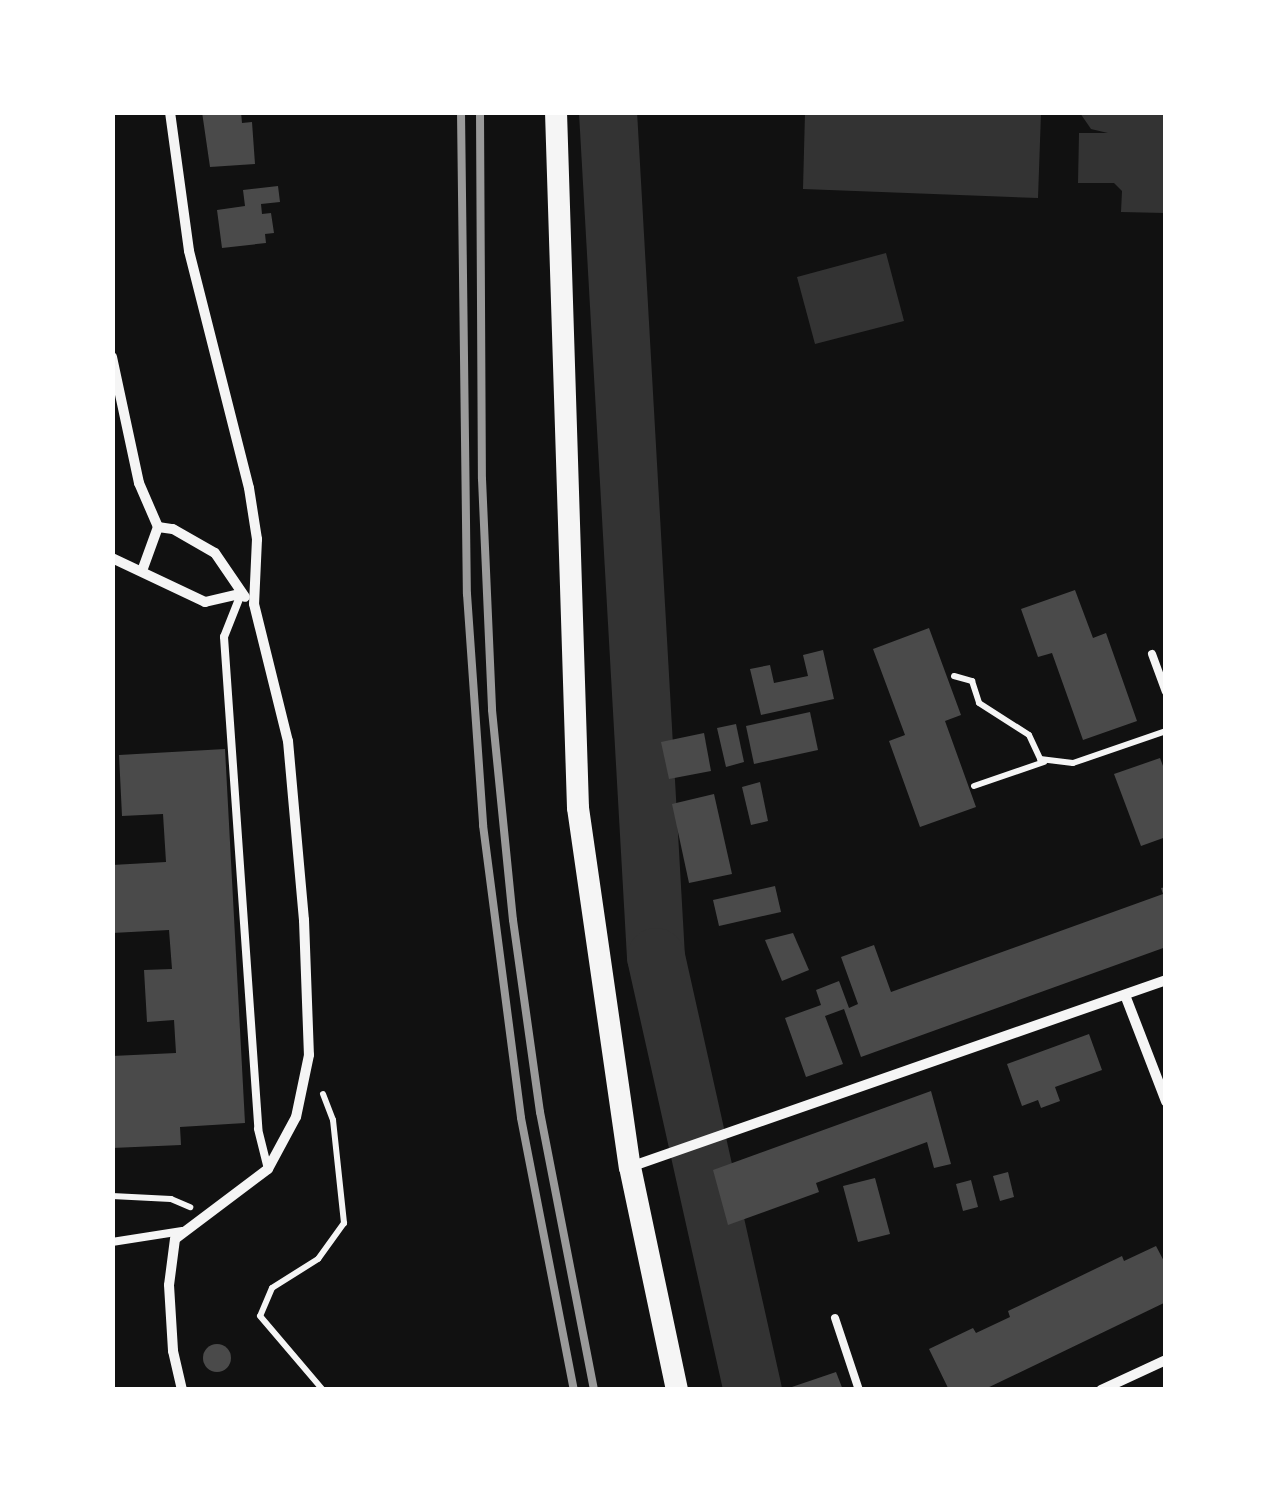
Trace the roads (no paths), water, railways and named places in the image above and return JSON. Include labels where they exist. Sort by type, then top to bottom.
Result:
[{"type":"main road","points":[[556,112],[578,808],[630,1167],[677,1390]]},
{"type":"street","points":[[170,112],[189,251],[250,488],[257,538],[254,604],[288,741],[304,920],[309,1055],[296,1117],[268,1169],[182,1231],[172,1250],[169,1285],[173,1351],[182,1390]]},
{"type":"street","points":[[112,357],[131,454],[158,528],[142,570]]},
{"type":"street","points":[[158,528],[173,529],[215,554],[241,594],[254,604]]},
{"type":"street","points":[[112,558],[205,602],[241,594]]},
{"type":"street","points":[[630,1167],[1166,980]]},
{"type":"street","points":[[1124,995],[1166,1101]]},
{"type":"street","points":[[1101,1390],[1166,1360]]},
{"type":"lane","points":[[241,594],[224,637],[258,1129],[268,1169]]},
{"type":"lane","points":[[1152,654],[1166,692]]},
{"type":"lane","points":[[112,1242],[182,1231]]},
{"type":"lane","points":[[835,1318],[859,1390]]},
{"type":"waterway","points":[[608,112],[656,957],[753,1390]]},
{"type":"railway","points":[[461,112],[467,594],[483,825],[521,1118],[574,1390]]},
{"type":"railway","points":[[480,112],[482,479],[492,710],[513,920],[540,1112],[594,1390]]}]
